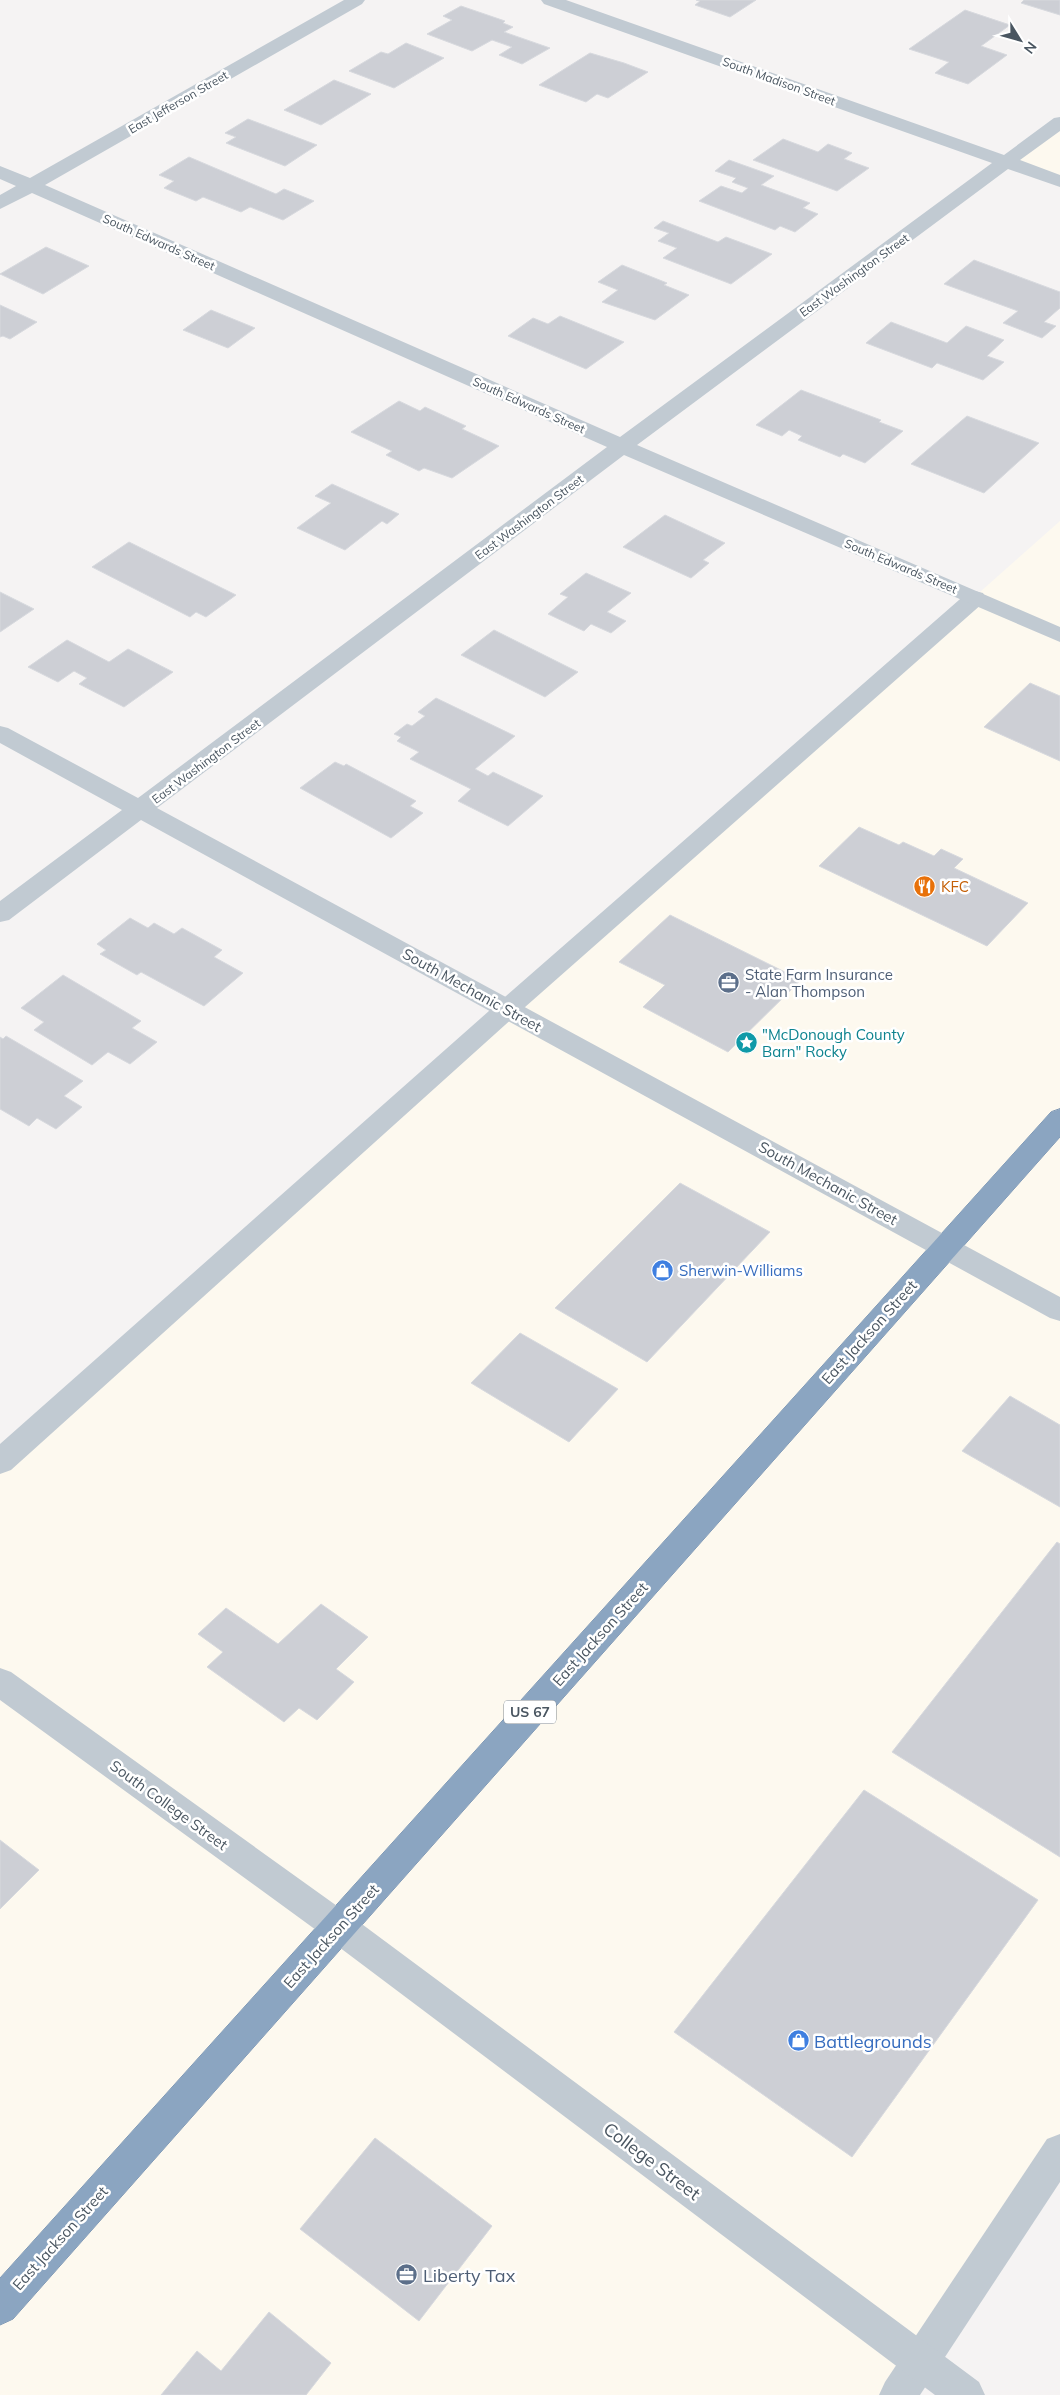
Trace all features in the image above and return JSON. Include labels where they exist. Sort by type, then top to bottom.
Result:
[{"type":"highway","name":"East Jackson Street","points":[[0,2306],[1060,1119]]},
{"type":"street","name":"East Jefferson Street","points":[[0,204],[356,0]]},
{"type":"street","name":"South Madison Street","points":[[550,0],[1060,181]]},
{"type":"street","name":"East Washington Street","points":[[0,914],[141,810],[622,446],[1060,122]]},
{"type":"street","name":"South Edwards Street","points":[[0,172],[622,446],[1060,635]]},
{"type":"street","points":[[0,1462],[508,1009],[976,598]]},
{"type":"street","name":"South Mechanic Street","points":[[0,733],[1060,1310]]},
{"type":"street","name":"South College Street","points":[[0,1682],[339,1927]]},
{"type":"street","name":"College Street","points":[[339,1927],[966,2395]]},
{"type":"street","points":[[898,2395],[1060,2151]]},
{"type":"shaded area","points":[[1060,122],[1060,181],[1007,162]]},
{"type":"shaded area","points":[[1060,521],[1060,2152],[898,2395],[0,2395],[0,1462]]},
{"type":"building","points":[[696,0],[756,0],[730,17],[695,5],[700,1]]},
{"type":"building","points":[[1024,0],[1060,0],[1060,15],[1021,3]]},
{"type":"building","points":[[461,6],[505,21],[503,23],[513,27],[504,32],[550,48],[522,64],[499,55],[512,47],[492,40],[472,51],[427,34],[452,20],[443,16]]},
{"type":"building","points":[[965,10],[1010,25],[981,46],[1007,55],[968,84],[935,73],[949,62],[909,49]]},
{"type":"building","points":[[406,43],[444,58],[394,88],[349,71],[381,52],[388,54]]},
{"type":"building","points":[[590,53],[648,72],[608,98],[597,94],[586,102],[539,85]]},
{"type":"building","points":[[334,80],[371,94],[321,125],[284,110]]},
{"type":"building","points":[[248,119],[317,145],[285,166],[226,143],[236,137],[225,133]]},
{"type":"building","points":[[783,139],[818,152],[828,144],[852,153],[844,159],[869,168],[837,191],[753,160]]},
{"type":"building","points":[[189,157],[276,194],[284,189],[314,201],[283,220],[250,207],[241,212],[203,197],[196,201],[164,188],[174,181],[159,175]]},
{"type":"building","points":[[729,160],[774,176],[761,185],[810,203],[803,208],[818,214],[795,232],[780,226],[775,230],[699,201],[721,186],[742,193],[748,188],[732,182],[736,178],[715,171]]},
{"type":"building","points":[[663,221],[718,242],[726,237],[772,254],[731,284],[663,258],[677,248],[658,241],[669,233],[654,228]]},
{"type":"building","points":[[46,247],[89,266],[43,294],[0,274]]},
{"type":"building","points":[[974,260],[1060,292],[1060,308],[1044,322],[1056,326],[1042,338],[1003,323],[1018,311],[944,284]]},
{"type":"building","points":[[622,265],[667,283],[664,285],[689,295],[655,320],[602,302],[618,290],[598,282]]},
{"type":"building","points":[[0,305],[37,322],[10,339],[3,336],[0,337]]},
{"type":"building","points":[[211,310],[255,328],[228,348],[183,330]]},
{"type":"building","points":[[560,316],[624,342],[586,369],[508,336],[533,318],[548,324]]},
{"type":"building","points":[[891,322],[947,343],[966,326],[1004,340],[987,356],[1004,362],[983,380],[937,363],[932,368],[866,343]]},
{"type":"building","points":[[801,390],[881,420],[879,422],[903,431],[865,463],[843,454],[840,457],[798,440],[802,436],[789,430],[782,436],[756,425]]},
{"type":"building","points":[[399,401],[420,411],[425,407],[466,426],[462,429],[499,446],[452,478],[424,468],[419,471],[386,455],[392,451],[351,432]]},
{"type":"building","points":[[967,416],[1039,443],[984,493],[911,464]]},
{"type":"building","points":[[332,484],[399,514],[387,524],[382,521],[345,550],[297,528],[331,503],[315,496]]},
{"type":"building","points":[[665,515],[725,543],[703,560],[709,563],[691,578],[623,547]]},
{"type":"building","points":[[129,542],[236,595],[206,617],[196,612],[190,617],[92,567]]},
{"type":"building","points":[[586,573],[631,593],[607,612],[626,621],[611,633],[591,624],[584,631],[548,614],[568,597],[560,594]]},
{"type":"building","points":[[0,592],[34,609],[0,632]]},
{"type":"building","points":[[494,630],[578,672],[545,697],[461,655]]},
{"type":"building","points":[[67,640],[109,662],[128,649],[173,672],[124,707],[79,684],[87,678],[74,671],[58,682],[28,667]]},
{"type":"building","points":[[1030,683],[1060,696],[1060,761],[984,727]]},
{"type":"building","points":[[436,698],[515,736],[475,769],[488,776],[493,772],[543,796],[508,826],[458,801],[471,789],[410,759],[419,752],[397,741],[401,737],[394,734],[407,724],[412,726],[425,716],[418,712]]},
{"type":"building","points":[[335,762],[344,766],[346,764],[416,801],[410,806],[423,813],[391,838],[300,788]]},
{"type":"building","name":"KFC","points":[[859,827],[899,845],[903,842],[934,856],[941,849],[963,859],[954,868],[1028,903],[987,946],[819,866]]},
{"type":"building","name":"State Farm Insurance - Alan Thompson","points":[[670,915],[801,980],[728,1052],[643,1007],[665,985],[619,962]]},
{"type":"building","points":[[130,918],[148,928],[154,923],[174,934],[182,928],[222,950],[214,957],[243,973],[204,1006],[141,972],[137,975],[100,954],[106,950],[97,944]]},
{"type":"building","points":[[63,975],[141,1021],[132,1028],[157,1042],[130,1064],[108,1052],[92,1065],[34,1030],[44,1022],[21,1008]]},
{"type":"building","points":[[6,1036],[83,1081],[64,1096],[82,1107],[56,1129],[37,1118],[29,1126],[0,1109],[0,1037],[3,1039]]},
{"type":"building","name":"Sherwin-Williams","points":[[680,1183],[770,1232],[647,1362],[555,1308]]},
{"type":"building","points":[[520,1333],[618,1389],[569,1442],[471,1383]]},
{"type":"building","points":[[1010,1396],[1060,1425],[1060,1507],[962,1451]]},
{"type":"building","points":[[1057,1542],[1060,1544],[1060,1857],[892,1752]]},
{"type":"building","points":[[321,1604],[368,1637],[336,1669],[354,1682],[317,1720],[299,1708],[284,1722],[207,1667],[223,1652],[198,1634],[226,1608],[278,1644]]},
{"type":"building","points":[[864,1790],[1038,1900],[852,2157],[674,2032]]},
{"type":"building","points":[[0,1840],[39,1870],[0,1909]]},
{"type":"building","name":"Liberty Tax","points":[[375,2138],[492,2226],[419,2321],[300,2229]]},
{"type":"building","points":[[269,2312],[331,2363],[306,2395],[161,2395],[197,2351],[221,2371]]},
{"type":"place","name":"KFC","points":[[925,886]]},
{"type":"place","name":"State Farm Insurance - Alan Thompson","points":[[729,983]]},
{"type":"place","name":"\"McDonough County Barn\" Rocky","points":[[746,1043]]},
{"type":"place","name":"Sherwin-Williams","points":[[663,1270]]},
{"type":"place","name":"Battlegrounds","points":[[798,2041]]},
{"type":"place","name":"Liberty Tax","points":[[407,2275]]}]
